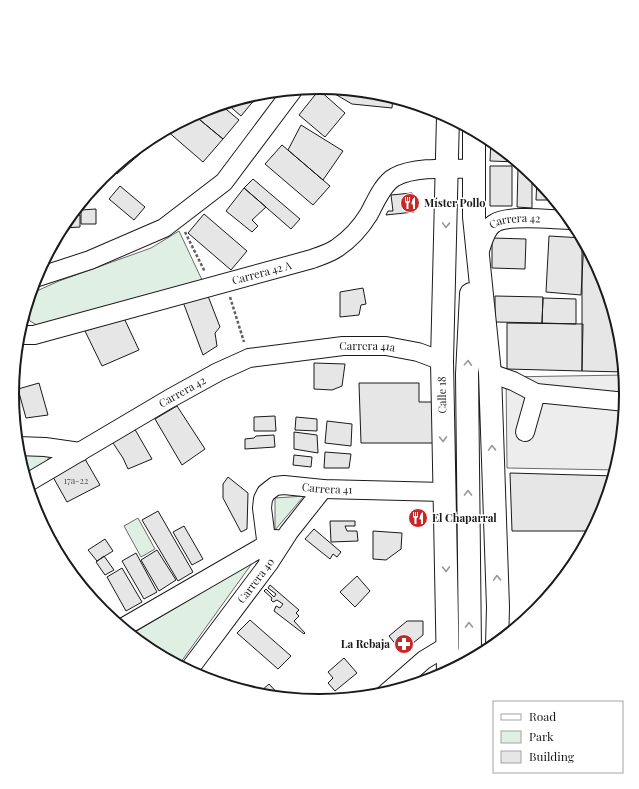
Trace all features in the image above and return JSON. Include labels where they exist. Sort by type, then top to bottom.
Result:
[{"type":"main road","name":"Calle 18","points":[[448,123],[442,361],[448,666]]},
{"type":"main road","points":[[469,656],[467,374],[474,217],[474,137]]},
{"type":"main road","points":[[474,217],[490,373],[498,607],[497,636]]},
{"type":"main road","points":[[498,607],[512,625]]},
{"type":"street","points":[[44,275],[90,260],[164,228],[224,182],[288,96]]},
{"type":"street","name":"Carrera 42 A","points":[[25,335],[34,335],[312,259],[337,249],[354,233],[368,215],[380,193],[394,177],[408,172],[447,169],[474,169]]},
{"type":"street","name":"Carrera 42","points":[[478,256],[487,231],[494,223],[510,219],[563,220]]},
{"type":"street","name":"Carrera 41a","points":[[292,352],[343,346],[386,346],[418,352],[442,361]]},
{"type":"street","name":"Carrera 42","points":[[31,480],[218,372],[249,358],[292,352]]},
{"type":"street","points":[[490,373],[513,380],[536,392],[620,401]]},
{"type":"street","points":[[525,432],[536,392]]},
{"type":"street","points":[[24,446],[44,447],[80,452]]},
{"type":"street","name":"Carrera 41","points":[[266,545],[262,508],[263,499],[266,493],[275,486],[284,485],[324,489],[444,492]]},
{"type":"street","name":"Carrera 40","points":[[192,666],[269,563],[289,532],[324,489]]},
{"type":"street","points":[[127,625],[289,532]]},
{"type":"street","points":[[266,545],[269,563]]},
{"type":"street","points":[[395,685],[424,660],[447,646]]},
{"type":"path","points":[[178,217],[219,284],[249,358]]},
{"type":"green space","points":[[179,231],[202,280],[40,327],[30,321],[29,317],[38,290],[59,281],[151,248]]},
{"type":"green space","points":[[52,453],[43,466],[30,474],[25,454]]},
{"type":"green space","points":[[304,496],[275,530],[275,498]]},
{"type":"green space","points":[[138,518],[155,549],[141,557],[124,526]]},
{"type":"green space","points":[[253,562],[181,661],[169,655],[135,632]]},
{"type":"shaded area","points":[[619,375],[619,414],[610,470],[507,468],[506,377]]},
{"type":"building","points":[[316,94],[320,94],[324,94],[345,113],[325,137],[299,115]]},
{"type":"building","points":[[336,95],[392,103],[392,108],[352,104]]},
{"type":"building","points":[[253,102],[241,116],[231,107]]},
{"type":"building","points":[[226,109],[239,120],[223,139],[199,119]]},
{"type":"building","points":[[199,119],[223,139],[203,162],[170,133]]},
{"type":"building","points":[[301,125],[343,151],[323,180],[288,150]]},
{"type":"building","points":[[282,145],[330,186],[313,205],[265,164]]},
{"type":"building","points":[[491,148],[509,162],[490,161]]},
{"type":"building","points":[[140,154],[117,174],[121,169]]},
{"type":"building","points":[[490,166],[512,166],[512,206],[490,206]]},
{"type":"building","points":[[518,169],[532,182],[532,208],[517,207]]},
{"type":"building","points":[[253,179],[300,219],[291,229],[244,188]]},
{"type":"building","points":[[120,186],[145,207],[134,220],[109,199]]},
{"type":"building","points":[[537,187],[548,200],[536,200]]},
{"type":"building","points":[[244,188],[266,207],[252,220],[258,226],[252,232],[226,211]]},
{"type":"building","points":[[412,193],[414,212],[386,215],[388,211],[393,211],[391,195]]},
{"type":"building","points":[[96,209],[96,224],[81,224],[81,212],[83,210]]},
{"type":"building","points":[[204,214],[247,251],[231,270],[188,233]]},
{"type":"building","points":[[79,215],[80,215],[80,227],[70,228]]},
{"type":"building","points":[[549,236],[576,238],[583,251],[581,295],[546,292]]},
{"type":"building","points":[[492,238],[526,239],[525,269],[492,268]]},
{"type":"building","points":[[582,248],[597,280],[610,317],[619,372],[582,371]]},
{"type":"building","points":[[363,288],[366,304],[361,305],[359,315],[340,317],[340,292]]},
{"type":"building","points":[[208,296],[220,327],[215,333],[217,346],[203,355],[183,302]]},
{"type":"building","points":[[495,296],[543,297],[542,323],[495,322]]},
{"type":"building","points":[[543,298],[576,299],[576,324],[542,323]]},
{"type":"building","points":[[124,318],[139,350],[102,366],[85,331]]},
{"type":"building","points":[[507,323],[583,324],[582,371],[507,369]]},
{"type":"building","points":[[314,363],[345,364],[342,386],[332,390],[314,389]]},
{"type":"building","points":[[39,383],[48,415],[26,418],[19,389]]},
{"type":"building","points":[[359,383],[419,383],[419,402],[438,402],[439,443],[361,443]]},
{"type":"building","points":[[177,406],[205,449],[182,465],[155,419]]},
{"type":"building","points":[[275,416],[276,431],[254,431],[254,417]]},
{"type":"building","points":[[296,417],[317,419],[317,431],[295,430]]},
{"type":"building","points":[[327,421],[352,424],[351,446],[325,443]]},
{"type":"building","points":[[133,426],[152,459],[128,469],[123,458],[111,440]]},
{"type":"building","points":[[294,432],[317,435],[318,453],[294,449]]},
{"type":"building","points":[[274,435],[275,447],[245,449],[245,439],[254,438],[256,436]]},
{"type":"building","points":[[325,452],[351,454],[349,468],[324,468]]},
{"type":"building","points":[[294,455],[312,457],[311,467],[293,465]]},
{"type":"building","points":[[85,459],[100,485],[67,502],[53,477]]},
{"type":"building","points":[[510,473],[609,476],[597,509],[587,531],[512,531]]},
{"type":"building","points":[[228,477],[248,493],[247,529],[241,532],[223,498],[223,484]]},
{"type":"building","points":[[158,511],[193,572],[178,581],[142,520]]},
{"type":"building","points":[[330,521],[355,521],[355,526],[345,526],[347,531],[357,531],[358,541],[331,542]]},
{"type":"building","points":[[184,526],[203,559],[192,565],[173,532]]},
{"type":"building","points":[[314,529],[341,552],[337,557],[333,554],[330,559],[305,539]]},
{"type":"building","points":[[373,531],[402,533],[401,549],[386,560],[373,559]]},
{"type":"building","points":[[105,539],[113,551],[97,561],[88,550]]},
{"type":"building","points":[[157,550],[176,580],[159,591],[141,560]]},
{"type":"building","points":[[136,553],[157,592],[144,599],[122,561]]},
{"type":"building","points":[[104,556],[114,570],[105,575],[96,562]]},
{"type":"building","points":[[122,568],[142,602],[126,611],[107,577]]},
{"type":"building","points":[[357,576],[370,591],[355,607],[340,592]]},
{"type":"building","points":[[270,585],[299,610],[296,613],[299,616],[294,621],[305,633],[304,634],[274,611],[276,606],[280,608],[283,604],[277,600],[273,602],[271,600],[272,598],[264,591],[266,589],[274,597],[276,594],[268,588]]},
{"type":"building","points":[[250,620],[291,656],[278,669],[237,633]]},
{"type":"building","name":"La Rebaja","points":[[407,621],[423,621],[423,635],[402,652],[389,636]]},
{"type":"building","points":[[344,658],[357,673],[335,691],[328,683],[333,678],[328,672]]},
{"type":"building","points":[[269,684],[276,691],[263,689]]},
{"type":"place","name":"Míster Pollo","points":[[410,203]]},
{"type":"place","name":"El Chaparral","points":[[418,518]]},
{"type":"place","name":"La Rebaja","points":[[404,644]]}]
